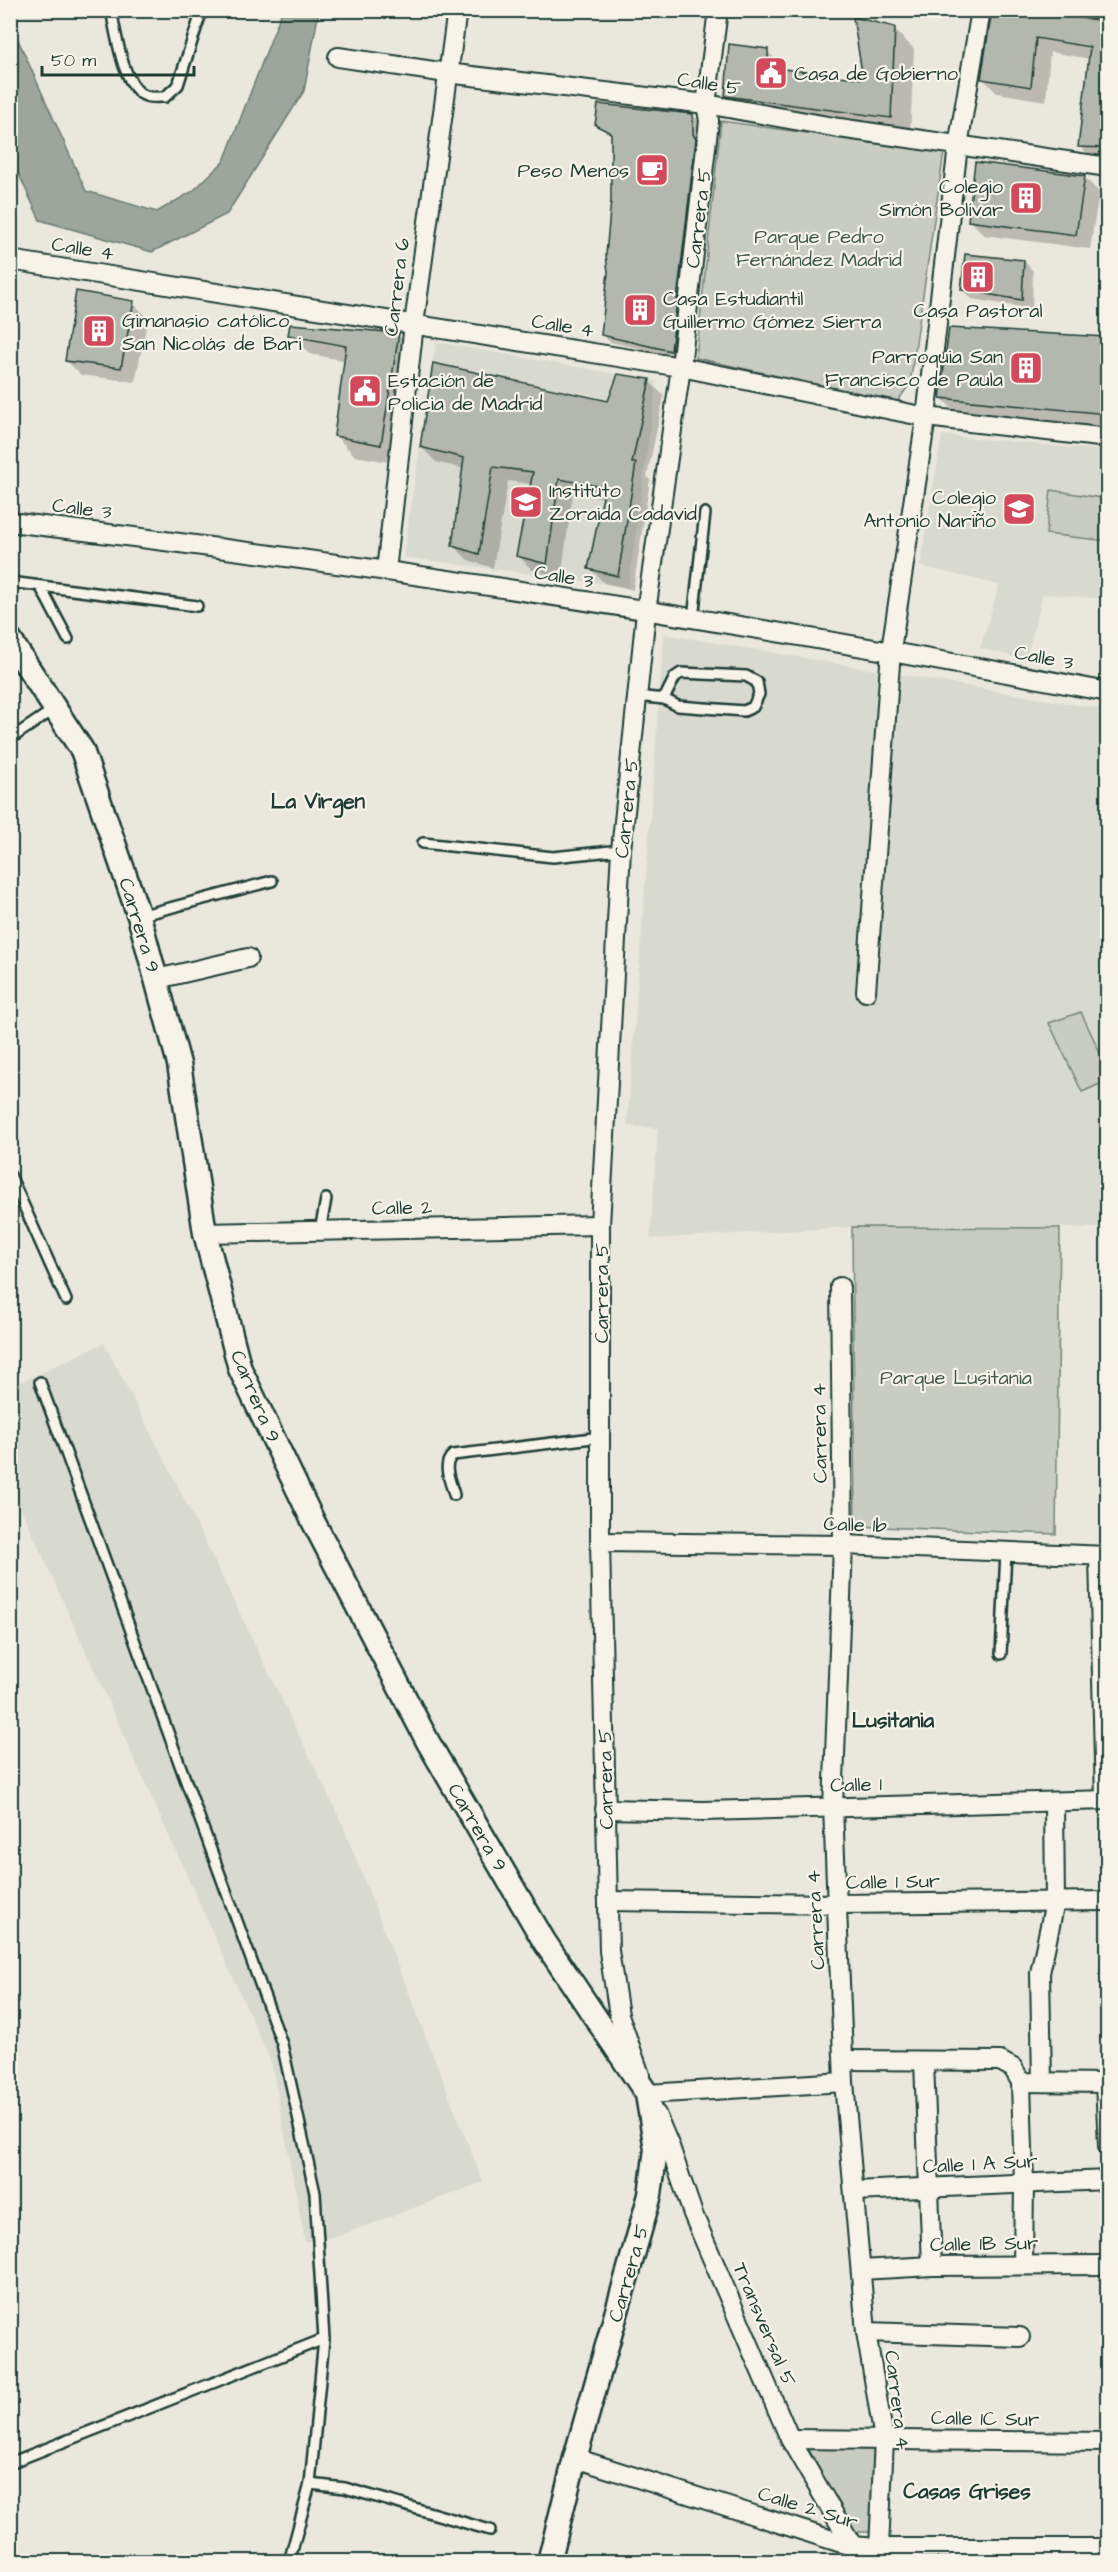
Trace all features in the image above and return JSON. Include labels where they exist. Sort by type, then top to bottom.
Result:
[{"type":"street","name":"Carrera 6","points":[[386,571],[414,324],[457,10]]},
{"type":"street","name":"Carrera 5","points":[[549,2562],[575,2458],[650,2195],[656,2149],[647,2094],[619,2015],[609,1951],[600,1542],[600,1225],[621,850],[646,612],[681,367],[709,121],[706,104],[718,10]]},
{"type":"street","points":[[866,992],[891,650],[926,417],[958,146],[981,10]]},
{"type":"street","name":"Calle 5","points":[[338,57],[447,73],[706,104],[839,128],[1107,167]]},
{"type":"street","name":"Calle 4","points":[[10,260],[681,367],[926,417],[1107,438]]},
{"type":"street","name":"Calle 3","points":[[10,522],[188,543],[386,571],[891,650],[1107,692]]},
{"type":"street","name":"Carrera 9","points":[[10,640],[82,750],[139,916],[179,1064],[206,1233],[240,1369],[313,1521],[428,1742],[544,1941],[647,2094]]},
{"type":"street","points":[[157,979],[248,958]]},
{"type":"street","name":"Calle 2","points":[[206,1233],[600,1225]]},
{"type":"street","name":"Carrera 4","points":[[840,1287],[843,1545],[833,1807],[844,2082],[866,2332],[884,2439],[879,2548]]},
{"type":"street","name":"Calle 1b","points":[[600,1542],[843,1545],[1103,1556]]},
{"type":"street","points":[[1103,1556],[1106,1800]]},
{"type":"street","name":"Calle 1","points":[[605,1809],[703,1810],[1106,1800]]},
{"type":"street","points":[[1042,2082],[1040,1973],[1055,1902],[1054,1802]]},
{"type":"street","name":"Calle 1 Sur","points":[[608,1901],[836,1904],[1107,1901]]},
{"type":"street","points":[[844,2060],[1000,2061],[1013,2068],[1021,2082],[1024,2183],[1023,2265]]},
{"type":"street","points":[[924,2062],[931,2188],[932,2266]]},
{"type":"street","points":[[647,2094],[844,2082]]},
{"type":"street","points":[[1021,2082],[1106,2083],[1107,2146]]},
{"type":"street","name":"Transversal 5","points":[[647,2094],[670,2147],[693,2214],[790,2439],[862,2562]]},
{"type":"street","name":"Calle 1 A Sur","points":[[854,2191],[1107,2180]]},
{"type":"street","name":"Calle 1B Sur","points":[[861,2270],[932,2266],[1107,2265]]},
{"type":"street","points":[[866,2332],[1020,2337]]},
{"type":"street","name":"Calle 1C Sur","points":[[790,2439],[1107,2442]]},
{"type":"street","name":"Calle 2 Sur","points":[[575,2458],[851,2546],[1002,2554],[1101,2552]]},
{"type":"lane","points":[[111,10],[126,70],[133,87],[146,96],[165,97],[178,85],[199,11]]},
{"type":"lane","points":[[693,619],[705,513]]},
{"type":"lane","points":[[10,582],[197,606]]},
{"type":"lane","points":[[40,586],[68,639]]},
{"type":"lane","points":[[637,696],[664,699],[678,706],[744,711],[753,706],[759,694],[757,682],[746,676],[681,673],[675,677],[664,699]]},
{"type":"lane","points":[[10,739],[56,708]]},
{"type":"lane","points":[[423,843],[553,857],[621,850]]},
{"type":"lane","points":[[139,916],[272,881]]},
{"type":"lane","points":[[10,1175],[66,1300]]},
{"type":"lane","points":[[320,1231],[326,1199]]},
{"type":"lane","points":[[40,1382],[282,2044],[315,2193],[324,2339],[310,2484],[290,2562]]},
{"type":"lane","points":[[454,1495],[446,1466],[448,1459],[453,1455],[601,1437]]},
{"type":"lane","points":[[1001,1654],[1006,1552]]},
{"type":"lane","points":[[10,2463],[324,2339]]},
{"type":"lane","points":[[310,2484],[345,2488],[489,2530]]},
{"type":"shaded area","points":[[282,11],[319,11],[304,91],[227,214],[152,252],[40,220],[11,157],[11,24],[86,191],[157,212],[193,191],[224,161]]},
{"type":"shaded area","name":"Instituto Zoraida Cadavid","points":[[436,342],[657,381],[628,587],[403,557]]},
{"type":"shaded area","name":"Colegio Antonio Nariño","points":[[942,435],[1107,451],[1107,599],[1043,594],[1026,660],[980,648],[999,585],[920,566]]},
{"type":"shaded area","points":[[664,634],[1107,710],[1107,1228],[852,1227],[650,1239],[658,1128],[627,1126]]},
{"type":"shaded area","points":[[104,1343],[174,1478],[342,1823],[483,2182],[339,2236],[305,2242],[271,2062],[11,1486],[10,1387]]},
{"type":"green space","name":"Parque Pedro Fernández Madrid","points":[[721,121],[944,152],[910,384],[897,402],[696,358]]},
{"type":"green space","points":[[1051,490],[1107,499],[1107,541],[1046,534]]},
{"type":"green space","points":[[1081,1012],[1107,1068],[1107,1081],[1082,1092],[1049,1023]]},
{"type":"green space","name":"Parque Lusitania","points":[[852,1227],[1060,1228],[1056,1534],[855,1526]]},
{"type":"green space","points":[[806,2444],[881,2445],[871,2532],[853,2532]]},
{"type":"building","points":[[992,10],[1014,10],[1107,21],[1107,148],[1078,147],[1090,47],[1036,38],[1031,87],[981,79]]},
{"type":"building","name":"Casa de Gobierno","points":[[853,17],[895,27],[891,118],[725,96],[729,44],[768,49],[768,67],[863,79]]},
{"type":"building","name":"Peso Menos","points":[[598,104],[693,114],[693,134],[696,139],[671,351],[601,335],[608,272],[606,255],[611,200],[611,133],[595,125]]},
{"type":"building","name":"Colegio Simón Bolívar","points":[[975,162],[1085,176],[1076,235],[968,221]]},
{"type":"building","name":"Casa Pastoral","points":[[965,254],[1024,260],[1022,300],[961,290]]},
{"type":"building","name":"Gimanasio católico San Nicolás de Bari","points":[[76,291],[134,301],[121,368],[65,361]]},
{"type":"building","name":"Estación de Policia de Madrid","points":[[290,324],[399,333],[381,445],[334,436],[346,346],[288,335]]},
{"type":"building","name":"Parroquia San Francisco de Paula","points":[[949,328],[1107,337],[1107,414],[940,398]]},
{"type":"building","points":[[433,363],[608,401],[618,374],[650,379],[632,463],[636,463],[618,576],[588,569],[605,487],[559,479],[547,564],[516,556],[533,472],[493,467],[479,554],[452,546],[464,458],[420,447]]},
{"type":"place","name":"Casa de Gobierno","points":[[771,73]]},
{"type":"place","name":"Peso Menos","points":[[652,170]]},
{"type":"place","name":"Colegio Simón Bolívar","points":[[1026,198]]},
{"type":"place","name":"Casa Pastoral","points":[[978,277]]},
{"type":"place","name":"Casa Estudiantil Guillermo Gómez Sierra","points":[[640,310]]},
{"type":"place","name":"Gimanasio católico San Nicolás de Bari","points":[[99,331]]},
{"type":"place","name":"Parroquia San Francisco de Paula","points":[[1026,368]]},
{"type":"place","name":"Estación de Policia de Madrid","points":[[365,391]]},
{"type":"place","name":"Instituto Zoraida Cadavid","points":[[526,502]]},
{"type":"place","name":"Colegio Antonio Nariño","points":[[1019,509]]},
{"type":"district","name":"La Virgen","points":[[318,801]]},
{"type":"district","name":"Lusitania","points":[[893,1720]]},
{"type":"district","name":"Casas Grises","points":[[967,2491]]}]
